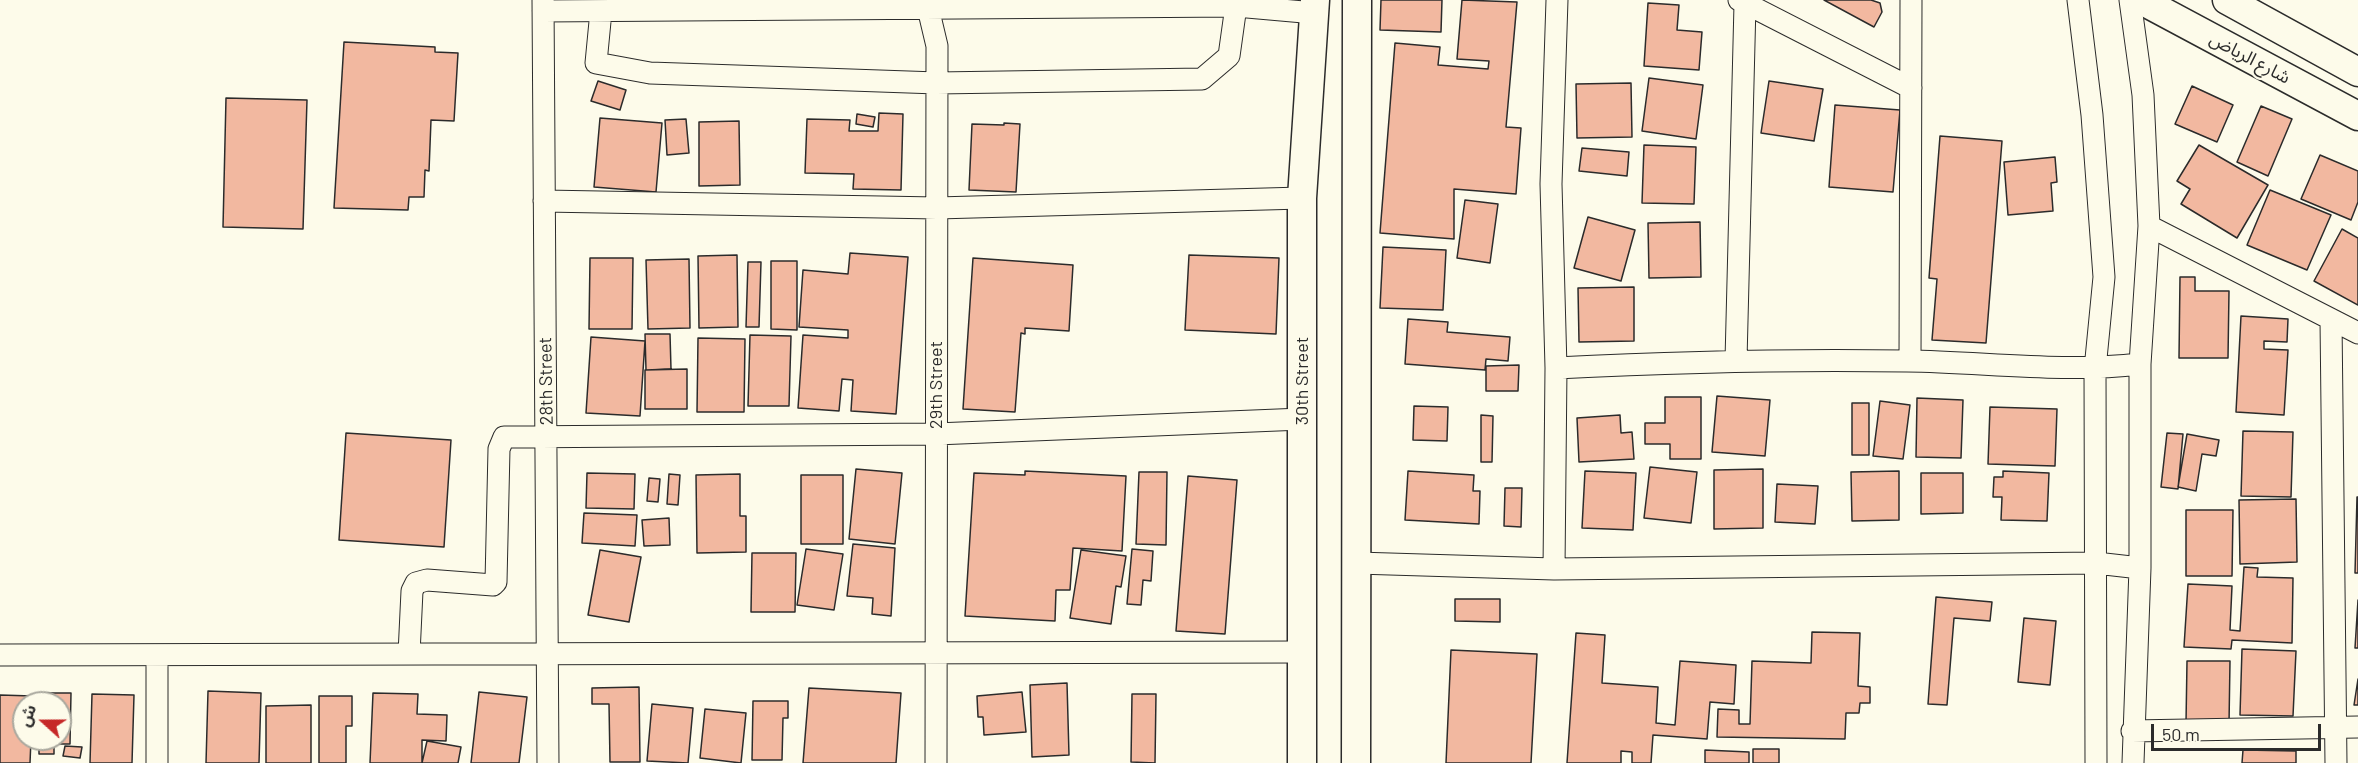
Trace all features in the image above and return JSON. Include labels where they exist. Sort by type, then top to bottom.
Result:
[{"type":"street","points":[[1356,763],[1357,0]]},
{"type":"street","points":[[1554,569],[1556,368],[1551,184],[1557,0]]},
{"type":"street","points":[[1910,361],[1911,0]]},
{"type":"street","points":[[2078,0],[2092,116],[2104,277],[2095,369],[2096,763]]},
{"type":"street","points":[[2130,0],[2143,95],[2149,226],[2140,364],[2140,568],[2132,730],[2133,763]]},
{"type":"street","name":"شارع الرياض","points":[[2141,0],[2358,116]]},
{"type":"street","points":[[2227,0],[2358,72]]},
{"type":"street","points":[[1736,360],[1742,2],[1911,88]]},
{"type":"street","points":[[543,6],[601,11],[1315,6]]},
{"type":"street","name":"28th Street","points":[[543,6],[548,763]]},
{"type":"street","points":[[601,11],[596,63],[650,73],[937,83],[1202,79],[1229,56],[1236,6]]},
{"type":"street","name":"30th Street","points":[[1302,763],[1302,198],[1315,6]]},
{"type":"street","name":"29th Street","points":[[928,8],[937,46],[936,763]]},
{"type":"street","points":[[544,201],[937,208],[1302,198]]},
{"type":"street","points":[[2149,226],[2358,333]]},
{"type":"street","points":[[2331,320],[2336,763]]},
{"type":"street","points":[[1556,368],[1736,360],[1910,361],[2095,369],[2140,364]]},
{"type":"street","points":[[409,654],[412,591],[416,583],[427,580],[493,585],[496,582],[499,449],[504,437],[936,434],[1302,419]]},
{"type":"street","points":[[1357,562],[1554,569],[2096,563],[2140,568]]},
{"type":"street","points":[[0,655],[1302,652]]},
{"type":"street","points":[[157,655],[157,763]]},
{"type":"street","points":[[2132,730],[2358,727]]},
{"type":"building","points":[[1381,0],[1442,0],[1441,32],[1380,30]]},
{"type":"building","points":[[1462,0],[1517,2],[1506,127],[1521,128],[1516,194],[1454,189],[1454,239],[1380,233],[1395,43],[1440,47],[1438,65],[1488,69],[1489,61],[1457,59]]},
{"type":"building","points":[[1824,0],[1871,0],[1880,3],[1882,12],[1874,27]]},
{"type":"building","points":[[1648,3],[1679,5],[1677,30],[1702,32],[1699,70],[1644,66]]},
{"type":"building","points":[[344,42],[435,47],[435,52],[458,53],[454,121],[431,120],[429,171],[425,170],[424,197],[409,197],[408,210],[334,208]]},
{"type":"building","points":[[1649,78],[1703,85],[1696,139],[1642,131]]},
{"type":"building","points":[[598,81],[626,90],[620,110],[591,101]]},
{"type":"building","points":[[1769,81],[1823,89],[1814,141],[1761,133]]},
{"type":"building","points":[[1631,83],[1632,137],[1577,138],[1576,84]]},
{"type":"building","points":[[2192,86],[2233,105],[2217,142],[2175,124]]},
{"type":"building","points":[[226,98],[307,100],[303,229],[223,227]]},
{"type":"building","points":[[1835,105],[1900,110],[1893,192],[1829,187]]},
{"type":"building","points":[[2261,106],[2292,119],[2268,176],[2237,162]]},
{"type":"building","points":[[879,113],[903,114],[901,190],[853,189],[854,174],[805,173],[807,119],[850,120],[849,131],[878,131]]},
{"type":"building","points":[[857,114],[875,117],[873,127],[856,124]]},
{"type":"building","points":[[600,118],[662,123],[656,192],[594,187]]},
{"type":"building","points":[[686,119],[689,153],[667,155],[665,120]]},
{"type":"building","points":[[739,121],[740,185],[699,186],[699,122]]},
{"type":"building","points":[[1004,123],[1020,124],[1016,192],[969,190],[972,124],[1004,125]]},
{"type":"building","points":[[1940,136],[2002,141],[1986,343],[1932,340],[1937,279],[1929,278]]},
{"type":"building","points":[[1644,145],[1696,147],[1694,204],[1642,203]]},
{"type":"building","points":[[2199,145],[2268,185],[2237,238],[2181,204],[2190,189],[2177,181]]},
{"type":"building","points":[[1582,148],[1629,152],[1627,176],[1579,171]]},
{"type":"building","points":[[2320,155],[2358,171],[2358,202],[2351,220],[2301,199]]},
{"type":"building","points":[[2055,157],[2057,182],[2051,183],[2053,211],[2008,215],[2004,162]]},
{"type":"building","points":[[2270,190],[2331,215],[2307,270],[2247,245]]},
{"type":"building","points":[[1465,200],[1498,204],[1490,263],[1457,258]]},
{"type":"building","points":[[1588,217],[1635,230],[1621,281],[1574,268]]},
{"type":"building","points":[[1700,222],[1701,277],[1649,278],[1648,223]]},
{"type":"building","points":[[2342,229],[2358,238],[2358,305],[2314,281]]},
{"type":"building","points":[[1383,247],[1446,250],[1443,310],[1380,308]]},
{"type":"building","points":[[850,253],[908,257],[896,414],[851,411],[853,380],[842,379],[839,411],[798,408],[803,335],[848,338],[848,330],[799,327],[803,270],[848,274]]},
{"type":"building","points":[[737,255],[738,327],[699,328],[698,256]]},
{"type":"building","points":[[1189,255],[1279,258],[1276,334],[1185,330]]},
{"type":"building","points":[[590,258],[633,258],[632,329],[589,329]]},
{"type":"building","points":[[973,258],[1073,265],[1069,331],[1025,328],[1025,334],[1021,333],[1015,412],[963,409]]},
{"type":"building","points":[[689,259],[690,328],[648,329],[646,260]]},
{"type":"building","points":[[771,261],[797,261],[797,330],[771,329]]},
{"type":"building","points":[[748,262],[761,262],[759,327],[746,327]]},
{"type":"building","points":[[2180,277],[2195,277],[2195,291],[2229,291],[2228,358],[2179,358]]},
{"type":"building","points":[[1634,287],[1634,341],[1579,342],[1578,288]]},
{"type":"building","points":[[2241,316],[2288,319],[2287,342],[2264,341],[2264,349],[2288,350],[2284,415],[2236,412]]},
{"type":"building","points":[[1408,319],[1448,322],[1447,332],[1510,337],[1508,361],[1486,359],[1485,370],[1405,364]]},
{"type":"building","points":[[645,334],[670,334],[671,369],[646,370]]},
{"type":"building","points":[[750,335],[791,336],[789,406],[748,406]]},
{"type":"building","points":[[591,337],[645,341],[640,416],[586,413]]},
{"type":"building","points":[[698,338],[745,339],[744,412],[697,412]]},
{"type":"building","points":[[1519,365],[1518,391],[1486,391],[1486,366]]},
{"type":"building","points":[[687,369],[687,409],[645,409],[645,370]]},
{"type":"building","points":[[1717,396],[1770,400],[1765,456],[1712,452]]},
{"type":"building","points":[[1665,397],[1701,397],[1701,459],[1670,459],[1670,444],[1645,444],[1645,423],[1665,423]]},
{"type":"building","points":[[1917,398],[1963,400],[1961,458],[1916,457]]},
{"type":"building","points":[[1880,401],[1910,405],[1903,459],[1873,456]]},
{"type":"building","points":[[1852,403],[1869,403],[1869,455],[1852,455]]},
{"type":"building","points":[[1414,406],[1448,407],[1447,441],[1413,440]]},
{"type":"building","points":[[1990,407],[2057,409],[2055,466],[1988,464]]},
{"type":"building","points":[[1481,415],[1493,416],[1492,462],[1481,462]]},
{"type":"building","points":[[1620,415],[1621,433],[1632,432],[1634,459],[1579,462],[1577,418]]},
{"type":"building","points":[[2243,431],[2293,432],[2291,497],[2241,496]]},
{"type":"building","points":[[346,433],[451,440],[444,547],[339,540]]},
{"type":"building","points":[[2167,433],[2183,434],[2178,489],[2161,487]]},
{"type":"building","points":[[2187,434],[2219,440],[2216,456],[2202,454],[2196,491],[2178,487]]},
{"type":"building","points":[[1650,467],[1697,472],[1691,523],[1644,518]]},
{"type":"building","points":[[856,469],[902,473],[895,544],[849,539]]},
{"type":"building","points":[[1763,469],[1763,528],[1714,529],[1714,470]]},
{"type":"building","points":[[1025,471],[1126,476],[1122,551],[1073,548],[1070,590],[1056,590],[1055,621],[965,616],[974,473],[1025,475]]},
{"type":"building","points":[[1408,471],[1474,475],[1473,491],[1480,491],[1479,524],[1405,520]]},
{"type":"building","points":[[1585,471],[1636,473],[1633,530],[1582,528]]},
{"type":"building","points":[[1899,471],[1899,520],[1852,521],[1851,472]]},
{"type":"building","points":[[2003,471],[2049,473],[2047,521],[2001,520],[2002,497],[1993,497],[1994,477],[2003,477]]},
{"type":"building","points":[[1139,472],[1167,472],[1166,545],[1136,544]]},
{"type":"building","points":[[587,473],[635,474],[634,509],[586,508]]},
{"type":"building","points":[[1921,473],[1963,473],[1963,513],[1921,514]]},
{"type":"building","points":[[669,474],[680,475],[678,505],[667,504]]},
{"type":"building","points":[[740,474],[740,516],[746,516],[746,552],[697,553],[696,475]]},
{"type":"building","points":[[801,475],[843,475],[843,544],[801,544]]},
{"type":"building","points":[[1188,476],[1237,480],[1225,634],[1176,631]]},
{"type":"building","points":[[649,478],[660,479],[658,502],[647,501]]},
{"type":"building","points":[[1777,484],[1818,486],[1815,524],[1775,522]]},
{"type":"building","points":[[1505,488],[1522,488],[1521,527],[1504,526]]},
{"type":"building","points":[[2357,497],[2358,573],[2355,573]]},
{"type":"building","points":[[2296,499],[2297,562],[2240,564],[2239,500]]},
{"type":"building","points":[[2186,510],[2233,510],[2232,576],[2186,576]]},
{"type":"building","points":[[584,513],[637,515],[635,546],[582,543]]},
{"type":"building","points":[[669,518],[670,545],[644,546],[642,520]]},
{"type":"building","points":[[853,544],[895,548],[891,616],[872,614],[873,598],[847,596]]},
{"type":"building","points":[[806,549],[843,554],[834,610],[797,605]]},
{"type":"building","points":[[1132,549],[1153,551],[1151,581],[1143,580],[1141,605],[1127,604]]},
{"type":"building","points":[[600,550],[641,557],[629,622],[588,615]]},
{"type":"building","points":[[1081,550],[1126,556],[1121,587],[1116,586],[1111,624],[1070,618]]},
{"type":"building","points":[[752,553],[796,553],[795,612],[751,612]]},
{"type":"building","points":[[2244,567],[2258,568],[2257,577],[2293,578],[2292,643],[2232,640],[2231,649],[2184,647],[2188,584],[2232,586],[2230,630],[2240,631]]},
{"type":"building","points":[[1936,597],[1992,602],[1990,621],[1954,618],[1947,705],[1928,704]]},
{"type":"building","points":[[1455,599],[1500,599],[1500,622],[1455,621]]},
{"type":"building","points":[[2358,600],[2358,648],[2355,648]]},
{"type":"building","points":[[2024,618],[2056,621],[2050,685],[2018,682]]},
{"type":"building","points":[[1812,632],[1860,633],[1858,686],[1870,687],[1870,703],[1860,703],[1859,713],[1846,713],[1845,739],[1717,737],[1718,709],[1739,710],[1739,724],[1750,724],[1752,661],[1811,663]]},
{"type":"building","points":[[1576,633],[1605,635],[1602,683],[1658,687],[1656,723],[1675,725],[1680,661],[1736,665],[1734,704],[1710,702],[1707,739],[1653,735],[1651,763],[1632,763],[1632,752],[1621,751],[1621,763],[1567,763]]},
{"type":"building","points":[[2242,649],[2296,651],[2293,716],[2240,715]]},
{"type":"building","points":[[1451,650],[1537,654],[1531,763],[1446,763]]},
{"type":"building","points":[[2187,661],[2230,661],[2229,724],[2186,723]]},
{"type":"building","points":[[2358,679],[2358,705],[2354,705]]},
{"type":"building","points":[[1067,683],[1069,755],[1032,757],[1030,685]]},
{"type":"building","points":[[639,687],[640,762],[610,762],[609,704],[592,704],[592,688]]},
{"type":"building","points":[[809,688],[901,693],[896,763],[803,763]]},
{"type":"building","points":[[208,691],[261,693],[259,763],[206,763]]},
{"type":"building","points":[[479,692],[527,697],[519,763],[471,763]]},
{"type":"building","points":[[1022,692],[1026,732],[984,735],[983,717],[978,717],[977,696]]},
{"type":"building","points":[[373,693],[418,694],[417,714],[447,715],[446,741],[422,740],[422,763],[370,763]]},
{"type":"building","points":[[92,694],[134,695],[132,763],[90,763]]},
{"type":"building","points":[[1132,694],[1156,694],[1155,763],[1131,762]]},
{"type":"building","points":[[0,695],[12,695],[12,751],[30,751],[30,763],[0,763]]},
{"type":"building","points":[[319,696],[352,696],[352,726],[346,726],[346,763],[319,763]]},
{"type":"building","points":[[753,701],[788,701],[788,718],[783,718],[782,760],[752,760]]},
{"type":"building","points":[[652,704],[693,708],[688,763],[647,761]]},
{"type":"building","points":[[311,705],[311,763],[266,763],[266,706]]},
{"type":"building","points":[[705,709],[746,713],[741,763],[700,758]]},
{"type":"building","points":[[427,741],[461,747],[458,763],[422,763]]},
{"type":"building","points":[[72,746],[82,747],[80,758],[63,756],[64,751],[72,751]]},
{"type":"building","points":[[1753,749],[1779,749],[1779,763],[1753,763]]},
{"type":"building","points":[[1705,750],[1749,752],[1749,763],[1705,763]]},
{"type":"building","points":[[2243,750],[2296,751],[2296,763],[2242,763]]},
{"type":"building","points":[[39,751],[54,751],[54,754],[39,754]]}]
